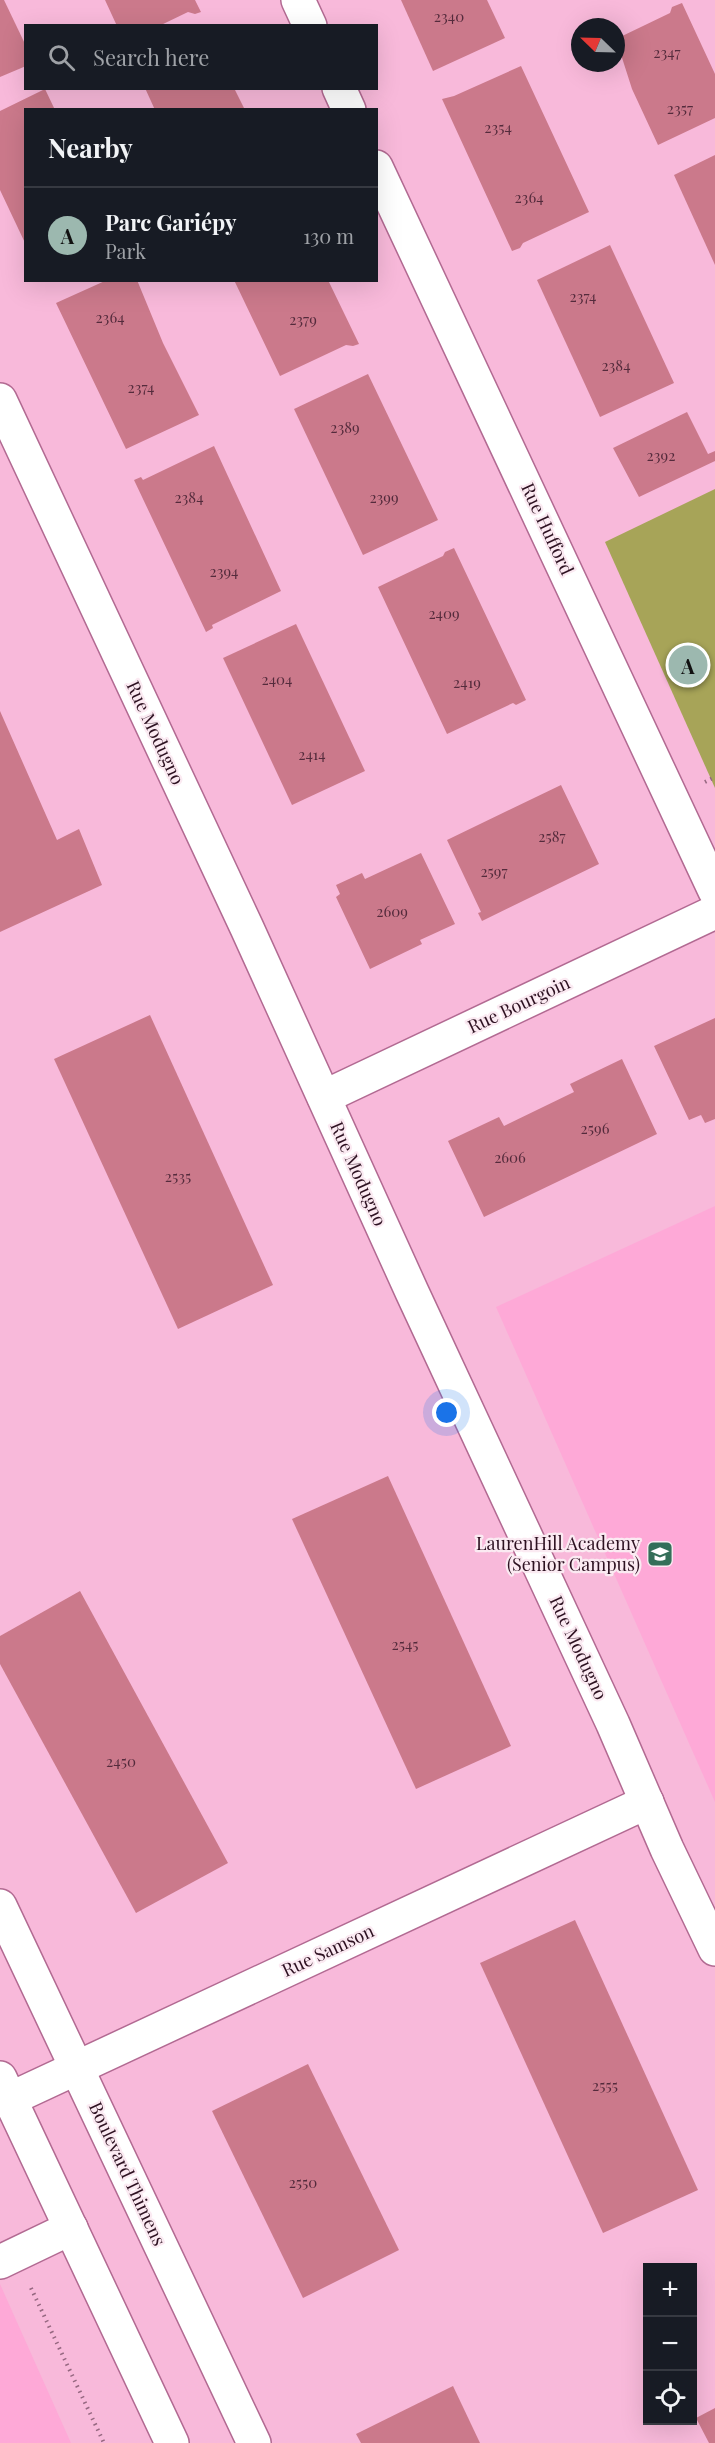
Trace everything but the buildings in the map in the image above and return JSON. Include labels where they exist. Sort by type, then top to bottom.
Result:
[{"type":"street","points":[[298,0],[309,24]]},
{"type":"street","points":[[340,90],[348,108]]},
{"type":"street","name":"Rue Hufford","points":[[378,171],[715,891]]},
{"type":"street","name":"Rue Modugno","points":[[0,400],[324,1097],[715,1950]]},
{"type":"street","name":"Rue Bourgoin","points":[[324,1097],[715,912]]},
{"type":"street","name":"Rue Samson","points":[[5,2089],[76,2068],[647,1802]]},
{"type":"street","name":"Boulevard Thimens","points":[[0,1906],[254,2443]]},
{"type":"street","points":[[5,2089],[172,2443]]},
{"type":"street","points":[[13,2270],[71,2228]]},
{"type":"path","points":[[13,2270],[104,2443]]},
{"type":"shaded area","points":[[715,489],[715,788],[605,542]]},
{"type":"shaded area","name":"LaurenHill Academy (Senior Campus)","points":[[715,1206],[715,1802],[496,1307]]},
{"type":"shaded area","points":[[0,2284],[71,2443],[0,2443]]},
{"type":"place","name":"Parc Gariépy","points":[[688,665]]},
{"type":"place","name":"LaurenHill Academy (Senior Campus)","points":[[660,1554]]}]
